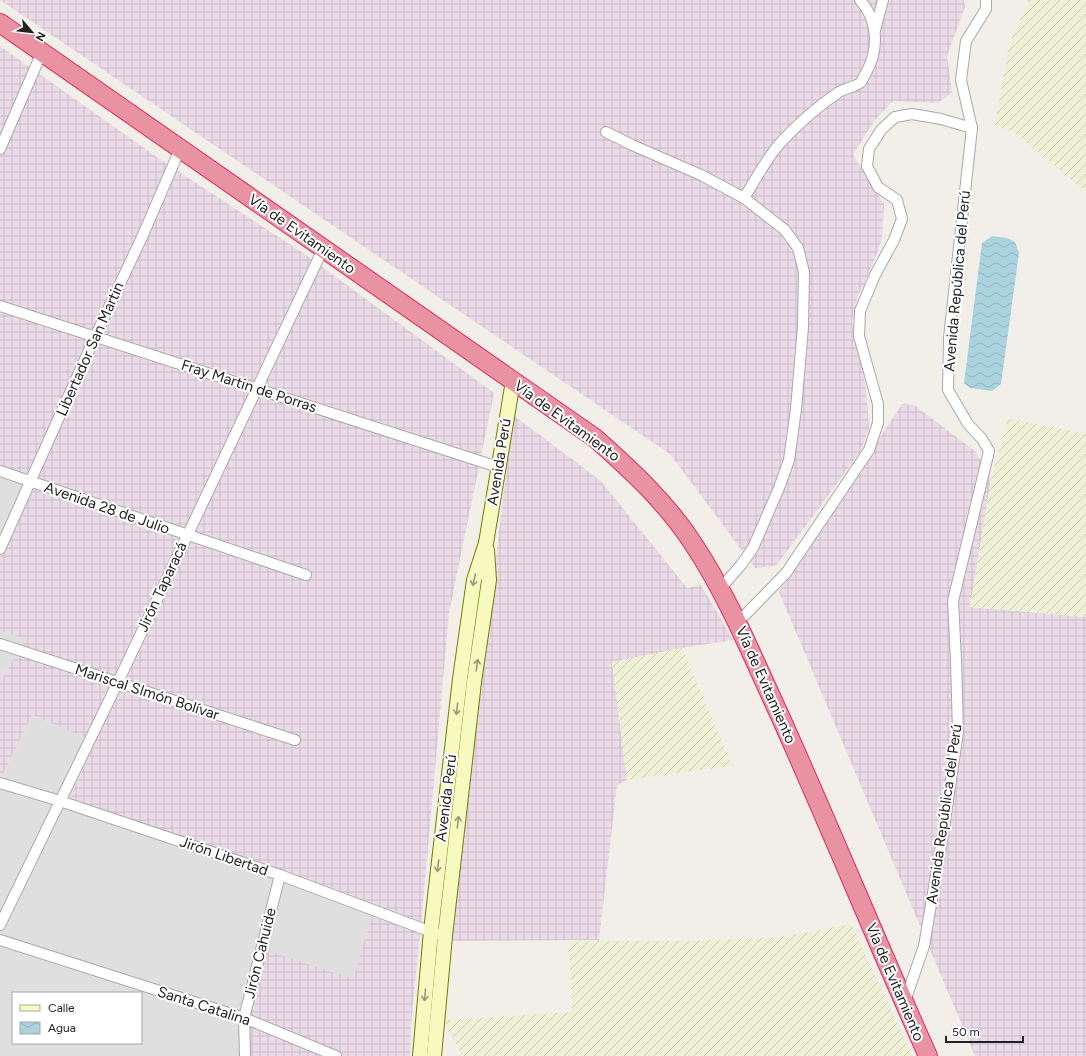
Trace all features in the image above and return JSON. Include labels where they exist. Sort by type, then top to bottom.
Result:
[{"type":"highway","name":"Vía de Evitamiento","points":[[0,23],[595,438],[631,470],[665,507],[694,544],[737,619],[807,776],[904,1004],[928,1056]]},
{"type":"main road","name":"Avenida Perú","points":[[420,1056],[431,932],[460,679],[474,580],[486,543],[513,382]]},
{"type":"main road","name":"Avenida Perú","points":[[434,1056],[445,936],[474,682],[489,580],[486,543]]},
{"type":"street","points":[[860,0],[865,5],[875,30]]},
{"type":"street","points":[[744,198],[762,166],[781,142],[807,117],[840,92],[861,83],[872,62],[875,43],[875,30],[883,0]]},
{"type":"street","name":"Avenida República del Perú","points":[[904,1004],[924,946],[958,732],[956,660],[952,601],[989,451],[982,439],[968,424],[948,390],[949,338],[972,128],[960,80],[966,41],[986,10],[986,0]]},
{"type":"street","points":[[0,148],[42,52]]},
{"type":"street","points":[[737,619],[745,615],[786,573],[869,450],[878,423],[878,404],[859,336],[860,311],[875,275],[894,240],[902,219],[897,200],[878,187],[867,166],[869,149],[881,130],[895,117],[912,114],[941,119],[972,128]]},
{"type":"street","points":[[606,132],[701,175],[744,198],[784,230],[798,248],[804,272],[803,327],[796,409],[789,460],[779,488],[753,548],[741,565],[720,589]]},
{"type":"street","name":"Libertador San Martin","points":[[0,549],[95,337],[143,235],[180,149]]},
{"type":"street","name":"Jirón Taparacá","points":[[0,925],[118,682],[323,249]]},
{"type":"street","name":"Fray Martin de Porras","points":[[0,306],[498,466]]},
{"type":"street","name":"Avenida 28 de Julio","points":[[0,471],[306,575]]},
{"type":"street","name":"Mariscal SImón Bolívar","points":[[0,644],[295,740]]},
{"type":"street","name":"Jirón Libertad","points":[[0,783],[60,801],[280,875],[445,936]]},
{"type":"street","name":"Jirón Cahuide","points":[[245,1056],[244,1018],[280,875]]},
{"type":"street","name":"Santa Catalina","points":[[0,940],[244,1018],[336,1056]]},
{"type":"shaded area","points":[[0,0],[964,0],[965,7],[947,56],[952,92],[938,103],[893,101],[874,121],[853,155],[884,204],[882,240],[865,283],[858,295],[852,322],[866,387],[869,428],[861,451],[776,566],[755,568],[670,454]]},
{"type":"shaded area","points":[[0,46],[161,160],[306,255],[494,393],[449,613],[411,1025],[410,1056],[245,1056],[243,1016],[262,949],[353,979],[375,905],[70,798],[95,742],[32,715],[0,780],[0,682],[26,639],[0,631],[0,558],[35,479],[0,466]]},
{"type":"shaded area","points":[[902,404],[914,405],[975,451],[991,479],[970,607],[1086,617],[1086,1056],[975,1056],[779,592]]},
{"type":"shaded area","points":[[513,415],[601,481],[687,588],[701,585],[733,640],[682,648],[612,662],[627,780],[617,785],[599,940],[447,941],[485,649]]},
{"type":"shaded area","points":[[0,466],[35,479],[0,558]]},
{"type":"shaded area","points":[[0,631],[26,639],[0,682]]},
{"type":"shaded area","points":[[32,715],[95,742],[70,798],[375,905],[353,979],[245,1056],[0,1056],[0,780]]},
{"type":"green space","points":[[1029,0],[1086,0],[1086,192],[1015,133],[995,125],[1009,45]]},
{"type":"green space","points":[[1008,418],[1086,434],[1086,617],[970,607],[991,479]]},
{"type":"green space","points":[[682,648],[732,766],[627,780],[612,662]]},
{"type":"green space","points":[[851,924],[913,1056],[462,1056],[444,1020],[572,1012],[569,941],[689,941],[782,937]]},
{"type":"water","points":[[992,236],[1007,238],[1015,242],[1019,253],[1001,384],[992,391],[970,388],[964,383],[982,243]]}]
